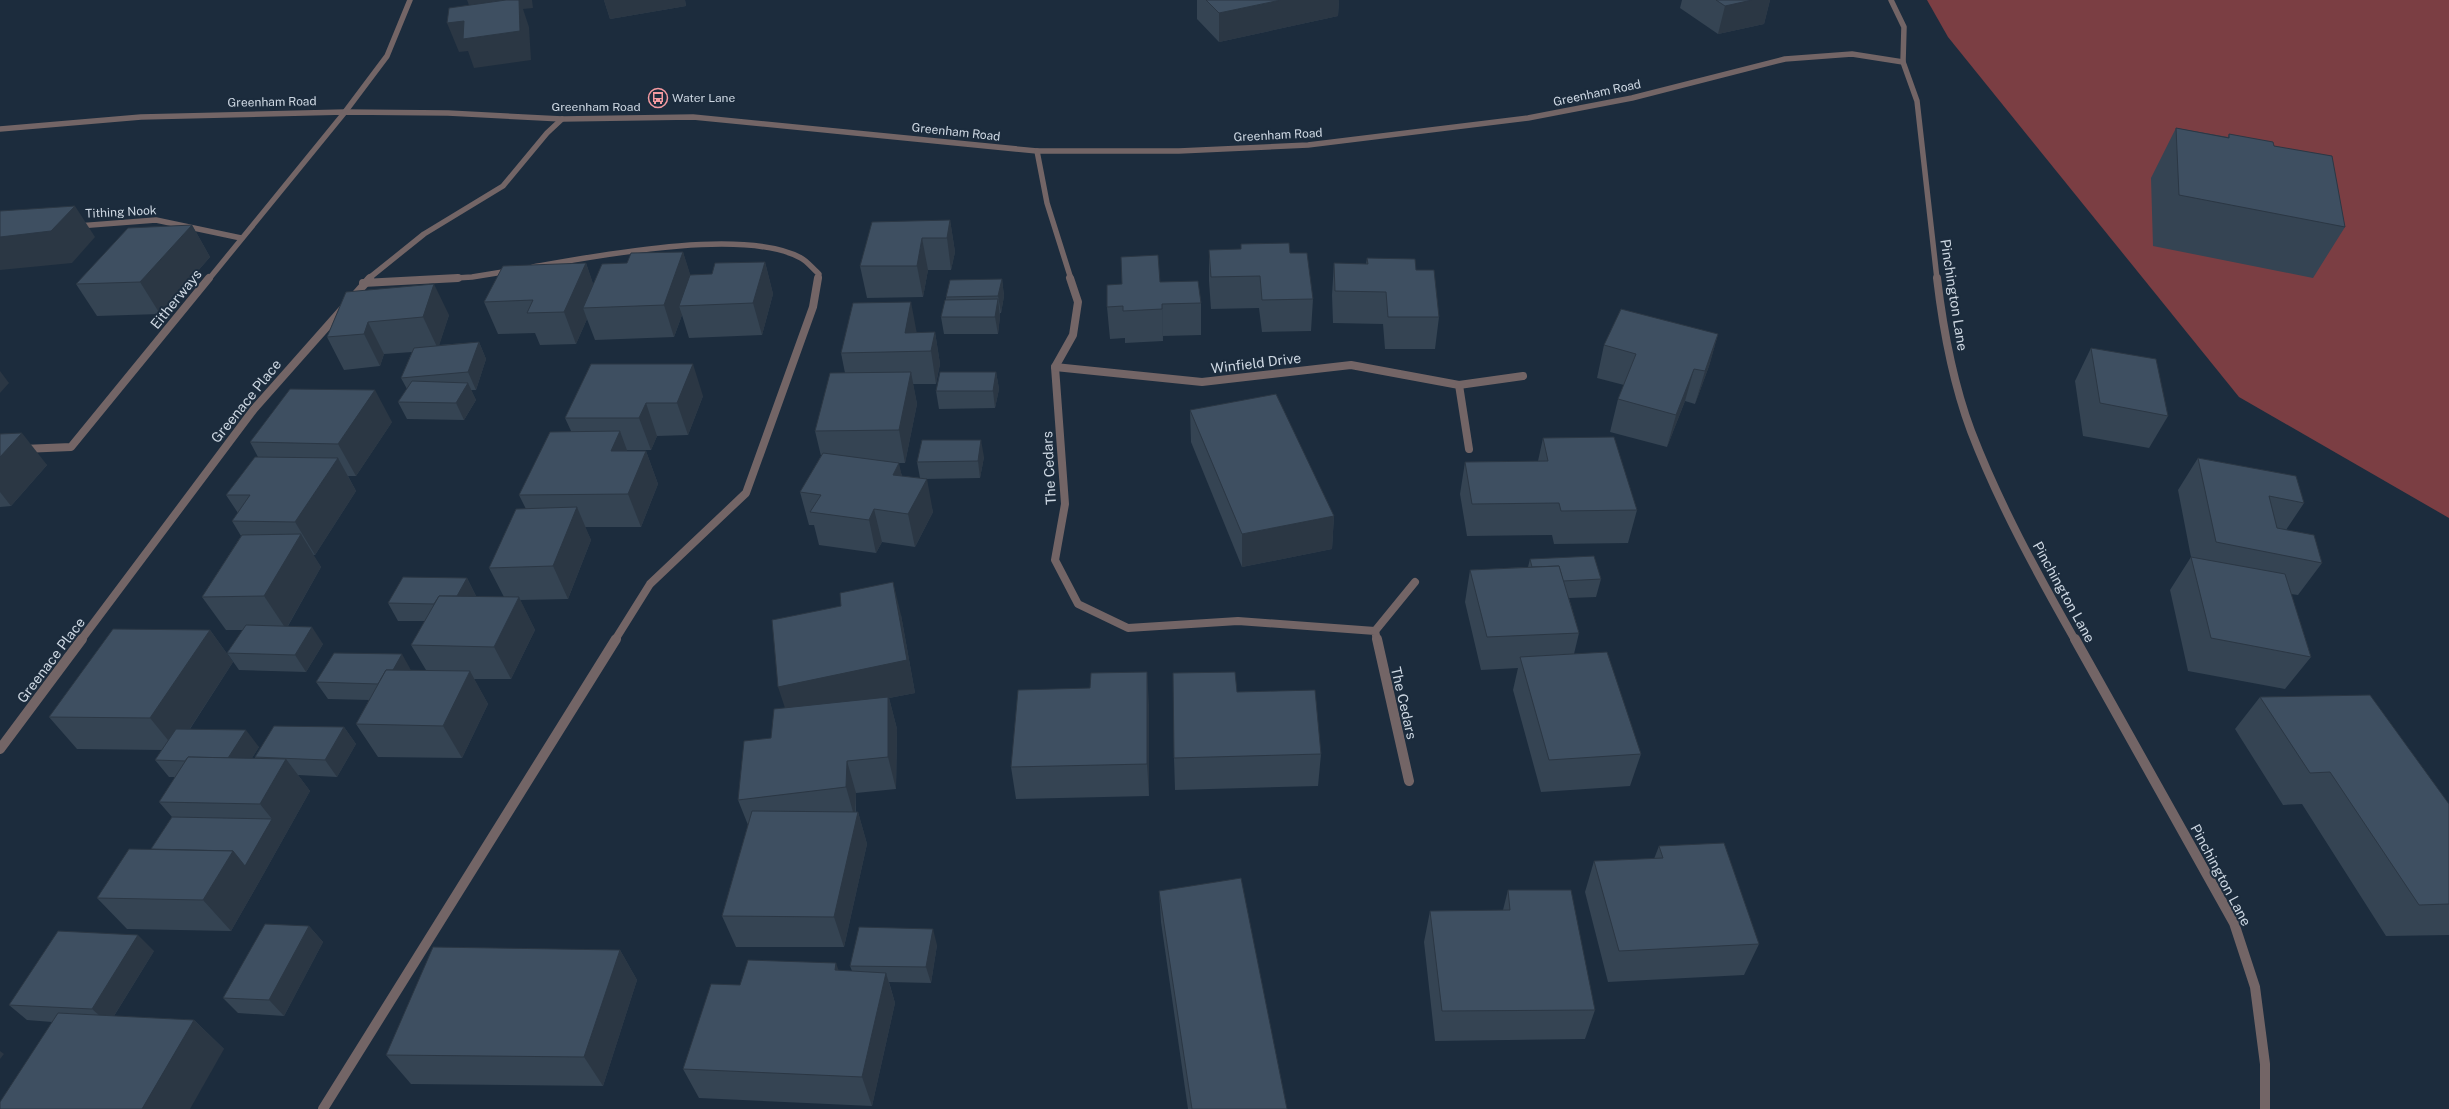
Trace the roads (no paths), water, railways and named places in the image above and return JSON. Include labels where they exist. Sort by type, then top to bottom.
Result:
[{"type":"street","points":[[344,112],[387,56],[410,0]]},
{"type":"street","points":[[1891,0],[1904,27],[1902,62]]},
{"type":"street","name":"Greenham Road","points":[[0,129],[141,117],[344,112],[448,113],[562,119],[693,117],[1037,151],[1179,151],[1308,145],[1528,118],[1632,98],[1785,59],[1852,54],[1902,62]]},
{"type":"street","name":"Pinchington Lane","points":[[1902,62],[1917,100],[1938,289],[1949,356],[1971,431],[2025,550],[2234,923],[2254,987],[2265,1064],[2265,1109]]},
{"type":"street","name":"Eitherways","points":[[16,450],[71,447],[344,112]]},
{"type":"street","name":"Greenace Place","points":[[0,749],[254,408],[363,283],[424,234],[503,186],[547,134],[562,119]]},
{"type":"street","points":[[1037,151],[1047,203],[1078,302],[1072,335],[1055,367]]},
{"type":"street","name":"Tithing Nook","points":[[70,226],[156,220],[241,238]]},
{"type":"street","points":[[323,1109],[650,584],[746,493],[813,307],[819,274],[802,258],[770,248],[712,244],[610,253],[472,277],[363,283]]},
{"type":"street","name":"Winfield Drive","points":[[1055,367],[1202,382],[1351,365],[1459,385],[1523,376]]},
{"type":"street","name":"The Cedars","points":[[1055,367],[1065,504],[1055,560],[1078,604],[1128,628],[1238,621],[1375,631],[1408,781]]},
{"type":"street","points":[[1459,385],[1469,449]]},
{"type":"street","points":[[1375,631],[1415,582]]},
{"type":"place","name":"Water Lane","points":[[658,98]]}]
